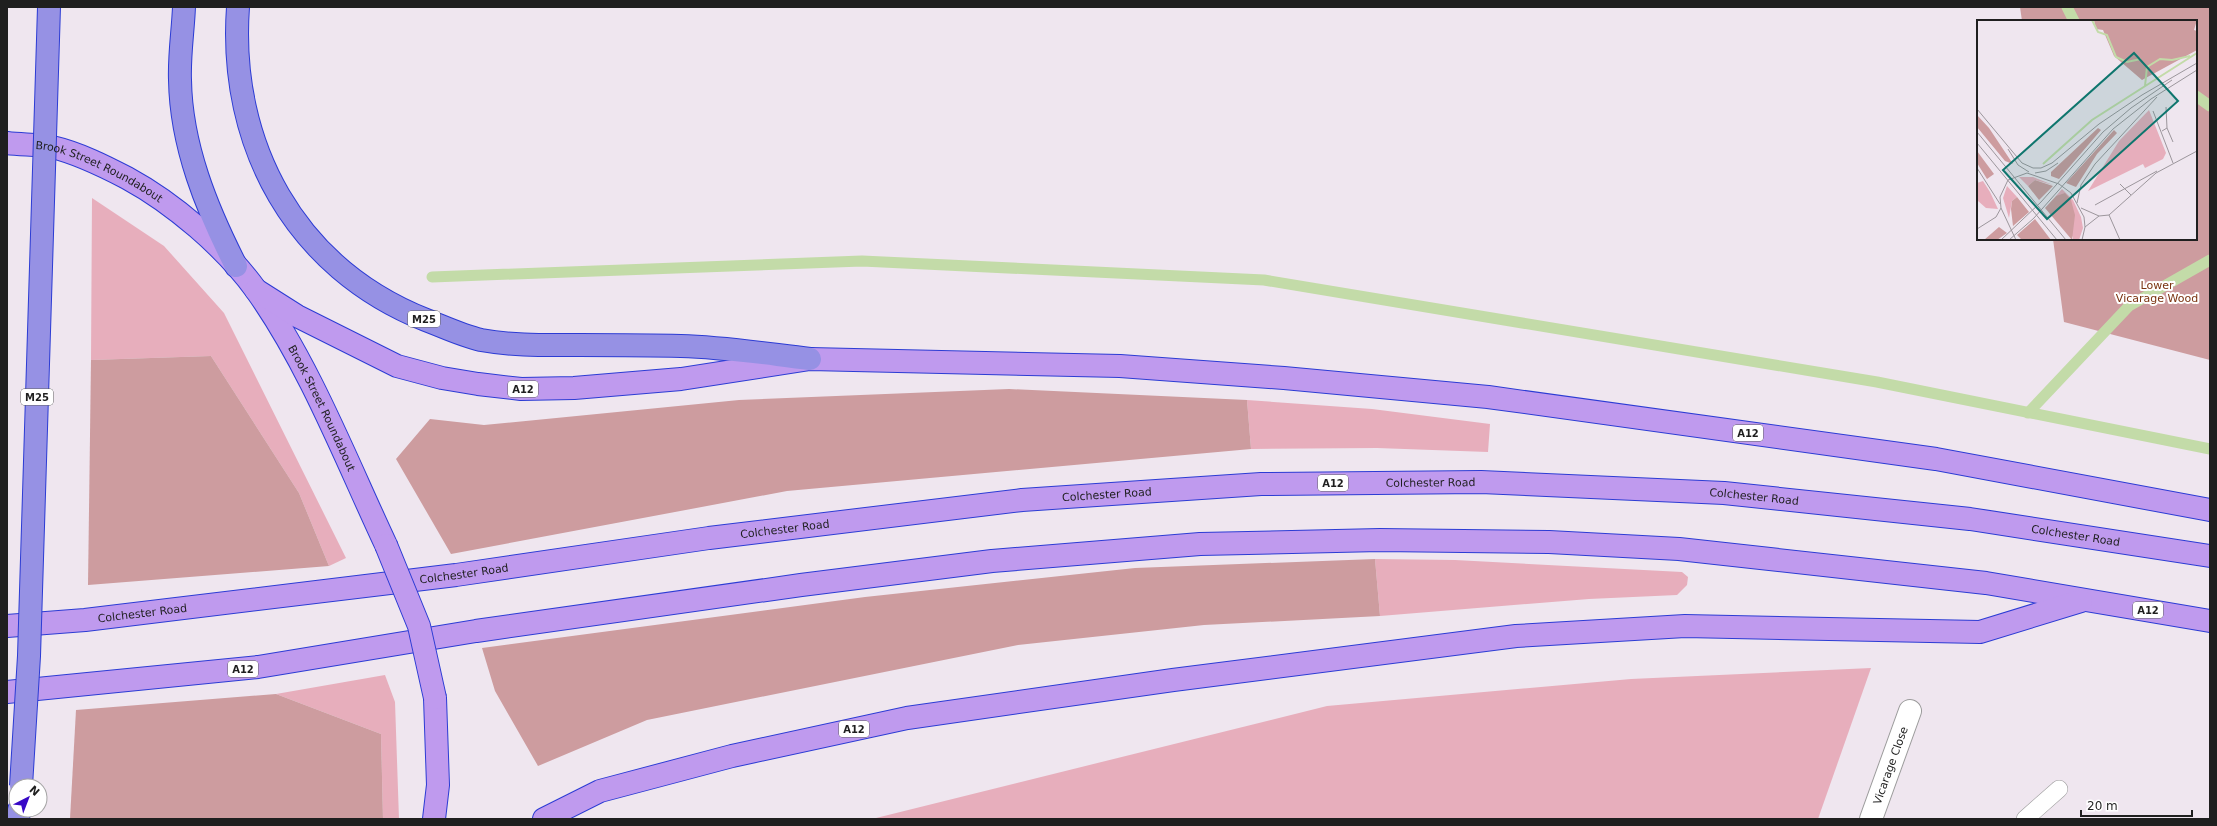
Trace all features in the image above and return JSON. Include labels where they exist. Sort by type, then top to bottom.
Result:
[{"type":"highway","name":"M25","points":[[22,778],[30,648],[49,7]]},
{"type":"highway","points":[[184,7],[180,81],[189,148],[216,227],[236,266]]},
{"type":"highway","name":"M25","points":[[238,7],[242,92],[251,131],[263,164],[278,194],[298,224],[321,253],[347,275],[379,296],[410,314],[480,339],[519,345],[685,346],[810,359]]},
{"type":"highway","name":"Brook Street Roundabout","points":[[7,143],[52,147],[102,165],[155,194],[196,227],[236,266],[256,290],[308,378],[386,545],[419,626],[435,698],[438,785],[434,819]]},
{"type":"highway","name":"A12","points":[[256,290],[297,316],[397,366],[442,378],[521,389],[574,388],[681,379],[810,359],[1120,366],[1284,378],[1488,397],[1936,460],[2210,510]]},
{"type":"highway","name":"Colchester Road","points":[[7,626],[85,620],[456,575],[709,538],[1022,500],[1261,484],[1480,482],[1724,493],[1970,519],[2210,556]]},
{"type":"highway","name":"A12","points":[[7,692],[258,667],[476,631],[801,585],[992,561],[1200,544],[1380,540],[1549,542],[1679,549],[1986,583],[2210,621]]},
{"type":"highway","name":"A12","points":[[544,819],[600,791],[732,756],[907,718],[1173,680],[1516,636],[1685,626],[1980,632],[2086,600]]},
{"type":"street","name":"Vicarage Close","points":[[1871,819],[1910,711]]},
{"type":"lane","points":[[2025,819],[2059,789]]},
{"type":"shaded area","points":[[92,198],[164,246],[224,313],[346,558],[329,566],[299,493],[211,356],[91,360]]},
{"type":"shaded area","points":[[1247,400],[1372,409],[1490,424],[1488,452],[1377,448],[1251,449]]},
{"type":"shaded area","points":[[1375,559],[1455,560],[1682,572],[1688,577],[1687,585],[1677,595],[1589,599],[1380,616]]},
{"type":"shaded area","points":[[1871,668],[1818,819],[872,819],[1327,706],[1631,679]]},
{"type":"shaded area","points":[[385,675],[395,702],[399,819],[383,819],[381,734],[276,694]]},
{"type":"green space","name":"Lower Vicarage Wood","points":[[2020,7],[2210,7],[2210,360],[2064,322],[2053,240],[2197,240],[2197,20],[2022,20]]},
{"type":"green space","points":[[211,356],[299,493],[329,566],[88,585],[91,360]]},
{"type":"green space","points":[[1009,389],[1247,400],[1251,449],[787,491],[451,554],[396,459],[430,419],[484,425],[739,400]]},
{"type":"green space","points":[[1375,559],[1380,616],[1204,625],[1018,645],[647,720],[538,766],[495,691],[482,648],[865,597],[1135,568]]},
{"type":"green space","points":[[276,694],[381,734],[383,819],[70,819],[76,710]]},
{"type":"waterway","points":[[2067,7],[2074,20]]},
{"type":"waterway","points":[[2197,97],[2210,106]]},
{"type":"waterway","points":[[2028,413],[2129,306],[2210,260]]},
{"type":"waterway","points":[[432,277],[862,261],[1264,280],[1877,382],[2210,449]]}]
